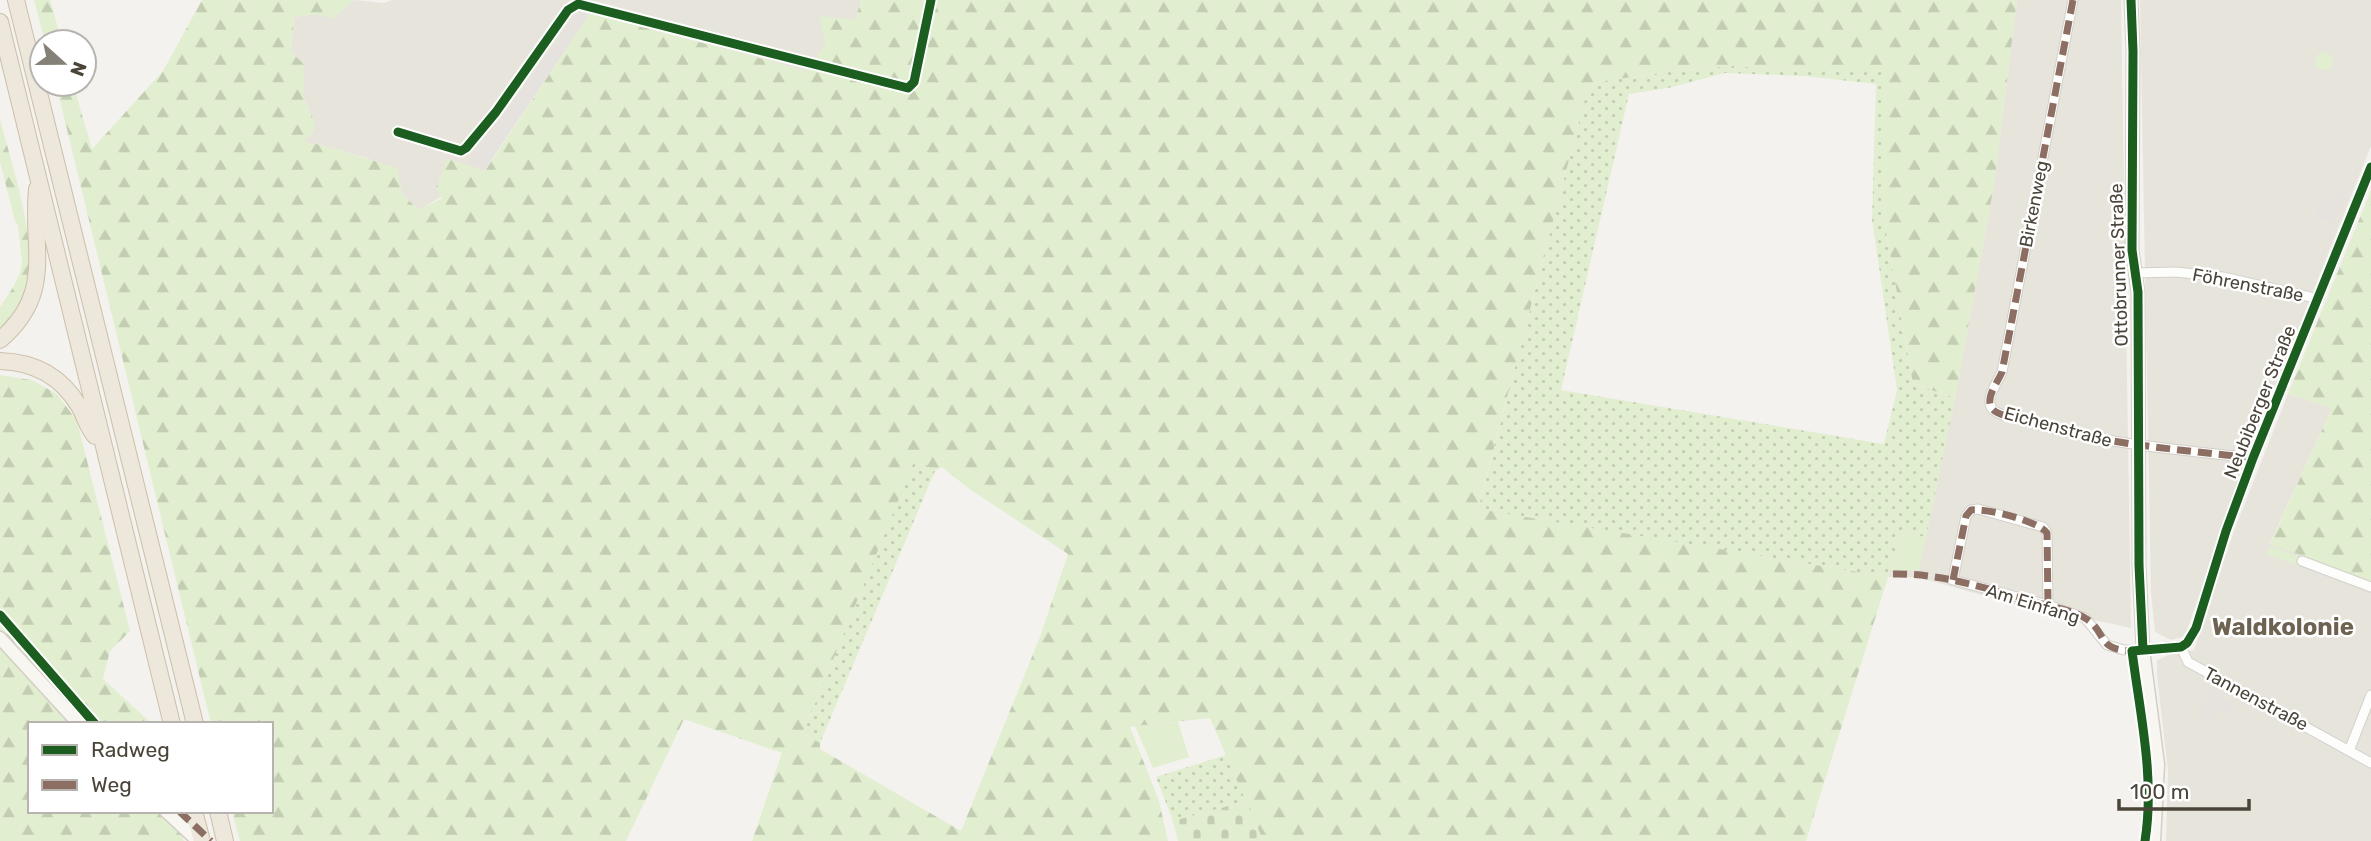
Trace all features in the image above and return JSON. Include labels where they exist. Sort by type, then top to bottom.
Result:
[{"type":"highway","points":[[16,0],[195,722]]},
{"type":"highway","points":[[0,22],[172,722]]},
{"type":"highway","points":[[0,340],[22,316],[34,294],[38,268],[35,209],[38,176]]},
{"type":"highway","points":[[0,361],[20,362],[54,376],[72,394],[90,431],[103,447]]},
{"type":"highway","points":[[194,813],[200,841]]},
{"type":"highway","points":[[218,813],[225,841]]},
{"type":"main road","name":"Ottobrunner Straße","points":[[2130,0],[2133,51],[2132,250],[2138,292],[2139,565],[2143,650],[2158,764],[2154,841]]},
{"type":"main road","points":[[0,638],[77,722]]},
{"type":"main road","points":[[168,813],[200,841]]},
{"type":"street","points":[[398,132],[461,151],[466,149],[496,112],[568,10],[578,4],[905,88],[911,87],[914,82],[931,0]]},
{"type":"street","name":"Birkenweg","points":[[1991,406],[1990,398],[2002,372],[2073,0]]},
{"type":"street","name":"Neubiberger Straße","points":[[2181,647],[2187,643],[2196,628],[2226,531],[2253,458],[2371,167]]},
{"type":"street","name":"Föhrenstraße","points":[[2135,273],[2176,272],[2222,277],[2319,299]]},
{"type":"street","name":"Eichenstraße","points":[[1991,406],[1997,412],[2043,427],[2112,443],[2253,458]]},
{"type":"street","name":"Am Einfang","points":[[2048,605],[2047,533],[2043,527],[2004,515],[1971,510],[1966,516],[1953,580],[2048,605],[2085,618],[2095,627],[2103,641],[2115,649],[2143,650]]},
{"type":"street","points":[[2302,561],[2371,587]]},
{"type":"street","points":[[2143,650],[2181,647]]},
{"type":"street","name":"Tannenstraße","points":[[2181,647],[2188,662],[2371,763]]},
{"type":"street","points":[[2349,751],[2371,695]]},
{"type":"shaded area","points":[[354,0],[384,3],[392,0],[861,0],[855,20],[826,44],[807,71],[590,13],[484,171],[419,210],[402,194],[398,180],[369,159],[321,145],[303,143],[314,120],[304,99],[304,64],[291,52],[294,17],[317,14],[332,18]]},
{"type":"shaded area","points":[[2017,0],[2121,0],[2131,628],[2094,620],[2075,621],[1917,577],[1888,577],[1899,532],[1926,536],[1955,398],[1994,185]]},
{"type":"shaded area","points":[[2140,0],[2371,0],[2371,146],[2250,449],[2187,630],[2182,637],[2171,640],[2155,632],[2151,593]]},
{"type":"shaded area","points":[[580,10],[590,13],[484,171],[469,162]]},
{"type":"shaded area","points":[[2339,189],[2347,193],[2334,224],[2315,216],[2322,197],[2334,201]]},
{"type":"shaded area","points":[[2288,394],[2332,408],[2270,543],[2371,581],[2371,841],[2166,841],[2168,771],[2157,660],[2174,653],[2194,650],[2234,531]]},
{"type":"shaded area","points":[[2211,688],[2215,695],[2222,692],[2221,698],[2234,703],[2230,716],[2216,711],[2212,721],[2199,716]]},
{"type":"green space","points":[[34,0],[50,0],[58,28],[41,28]]},
{"type":"green space","points":[[202,0],[354,0],[332,19],[317,14],[294,17],[291,52],[304,64],[304,99],[314,120],[314,132],[304,142],[397,168],[402,194],[419,210],[442,198],[436,188],[447,159],[485,171],[590,13],[807,71],[826,44],[819,16],[855,20],[861,0],[2017,0],[1994,185],[1955,398],[1913,384],[1884,219],[1884,71],[1814,71],[1734,66],[1589,83],[1478,509],[1888,577],[1806,841],[1263,841],[1210,718],[1130,727],[1159,801],[1168,841],[752,841],[782,753],[684,719],[626,841],[240,841],[233,813],[273,813],[273,722],[211,722],[59,98],[77,98],[92,149],[163,71]],"holes":[[[916,457],[935,471],[942,467],[968,488],[1068,554],[1040,637],[961,831],[820,749],[820,743],[803,733]]]},
{"type":"green space","points":[[2320,52],[2328,52],[2333,61],[2331,68],[2320,70],[2315,65],[2315,57]]},
{"type":"green space","points":[[1734,66],[1814,71],[1884,71],[1884,219],[1913,384],[1955,398],[1926,537],[1899,533],[1888,577],[1478,510],[1589,83]],"holes":[[[1725,73],[1804,76],[1876,84],[1872,219],[1897,390],[1884,444],[1561,390],[1629,94],[1668,88]]]},
{"type":"green space","points":[[0,119],[27,227],[29,269],[26,288],[18,305],[0,329],[0,307],[20,273],[22,262],[18,225],[0,162]]},
{"type":"green space","points":[[2371,190],[2371,581],[2270,544],[2332,408],[2288,394]]},
{"type":"green space","points":[[0,375],[32,380],[57,394],[77,421],[130,631],[110,651],[103,679],[150,722],[28,722],[28,813],[172,813],[184,841],[0,841]]},
{"type":"green space","points":[[916,456],[935,471],[820,743],[803,733]]},
{"type":"green space","points":[[1900,533],[1926,537],[1919,570],[1890,570]]},
{"type":"green space","points":[[2270,546],[2299,557],[2296,565],[2267,554]]},
{"type":"green space","points":[[1178,722],[1189,757],[1153,768],[1135,726]]},
{"type":"green space","points":[[1226,755],[1247,801],[1173,821],[1156,777]]},
{"type":"green space","points":[[1247,801],[1263,841],[1178,841],[1173,821]]},
{"type":"marked path","points":[[2073,0],[2002,372],[1991,394],[1991,407],[2004,415],[2078,434],[2253,458]]},
{"type":"marked path","points":[[1953,580],[1966,516],[1971,510],[2012,516],[2034,524],[2047,533],[2048,605]]},
{"type":"marked path","points":[[1893,574],[1947,579],[2067,610],[2085,618],[2108,645],[2136,651]]},
{"type":"marked path","points":[[181,813],[211,841]]},
{"type":"cycle path","points":[[398,132],[461,151],[466,148],[496,112],[568,10],[578,4],[908,88],[914,82],[931,0]]},
{"type":"cycle path","points":[[2131,0],[2132,250],[2138,292],[2139,565],[2143,650]]},
{"type":"cycle path","points":[[2145,841],[2148,817],[2147,769],[2132,651],[2181,647],[2187,643],[2196,628],[2226,531],[2253,458],[2371,167]]},
{"type":"cycle path","points":[[0,615],[93,722]]},
{"type":"district","name":"Waldkolonie","points":[[2283,627]]}]
